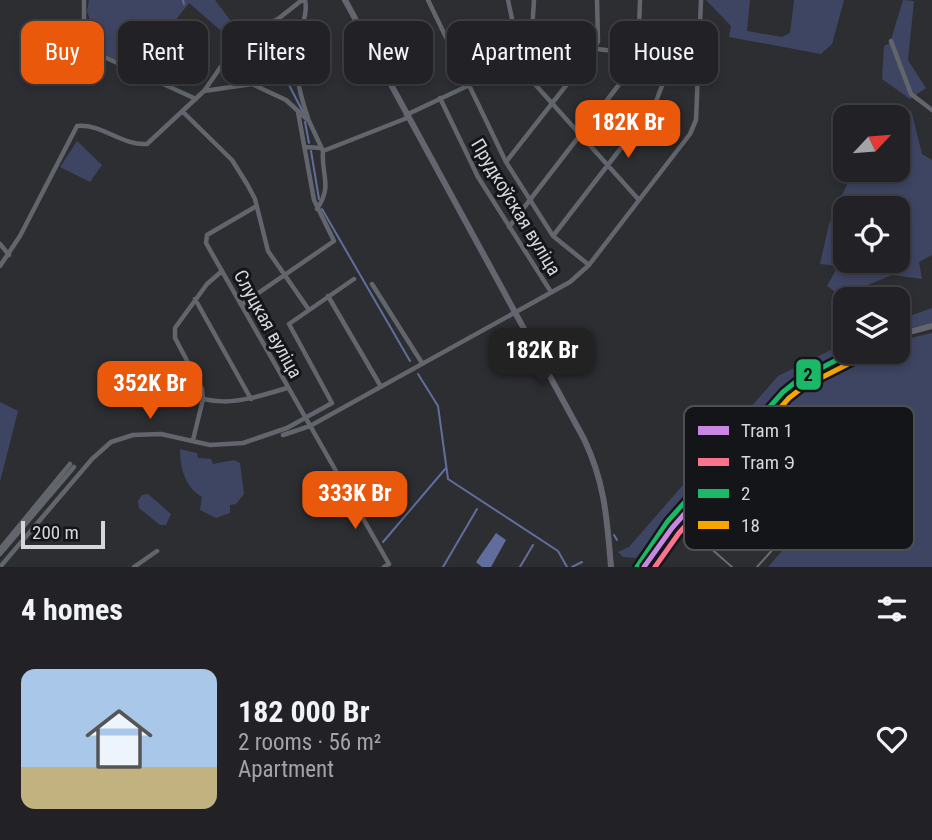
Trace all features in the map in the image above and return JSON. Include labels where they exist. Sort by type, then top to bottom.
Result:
[{"type":"main road","points":[[345,0],[514,312],[551,374],[598,468],[606,500],[611,567]]},
{"type":"main road","points":[[910,332],[932,326]]},
{"type":"main road","points":[[771,406],[798,380],[833,362]]},
{"type":"main road","points":[[638,567],[668,522],[684,504]]},
{"type":"street","points":[[84,0],[84,22],[100,55],[196,99]]},
{"type":"street","points":[[0,266],[9,255],[77,127],[88,127],[137,145],[147,144],[204,91],[243,36],[278,19],[304,0],[307,8],[296,52],[296,73],[309,121],[322,150],[327,189],[317,209]]},
{"type":"street","points":[[428,0],[506,162],[529,200],[553,236],[589,265]]},
{"type":"street","points":[[508,0],[512,21]]},
{"type":"street","points":[[531,21],[534,0]]},
{"type":"street","points":[[596,46],[597,0]]},
{"type":"street","points":[[640,0],[640,21]]},
{"type":"street","points":[[700,21],[701,0]]},
{"type":"street","points":[[891,41],[911,94],[932,110]]},
{"type":"street","points":[[204,91],[252,84],[292,103],[309,121]]},
{"type":"street","points":[[306,147],[322,150],[407,116],[473,84]]},
{"type":"street","points":[[535,84],[639,200]]},
{"type":"street","points":[[506,162],[567,84]]},
{"type":"street","points":[[509,227],[617,84]]},
{"type":"street","points":[[553,236],[655,104],[663,84]]},
{"type":"street","points":[[283,435],[310,426],[570,282],[589,265],[690,134],[696,120],[698,84]]},
{"type":"street","name":"Прудкоўская вуліца","points":[[440,99],[478,177],[551,292]]},
{"type":"street","points":[[242,304],[334,241],[317,209],[298,112]]},
{"type":"street","points":[[183,113],[232,160],[251,191],[268,251],[309,310]]},
{"type":"street","name":"Слуцкая вуліца","points":[[255,207],[207,234],[206,243],[388,564],[384,567]]},
{"type":"street","points":[[0,244],[9,255]]},
{"type":"street","points":[[193,440],[203,399],[202,389],[175,338],[175,328],[195,299],[222,271]]},
{"type":"street","points":[[0,567],[92,459],[111,442],[144,434],[178,437],[210,446],[254,440],[305,419],[332,403],[289,324],[354,279]]},
{"type":"street","points":[[372,284],[422,363]]},
{"type":"street","points":[[328,296],[380,385]]},
{"type":"street","points":[[195,299],[251,399]]},
{"type":"street","points":[[161,384],[203,399],[228,404],[287,388]]},
{"type":"street","points":[[0,554],[72,466]]},
{"type":"street","points":[[29,517],[36,523]]},
{"type":"street","points":[[0,548],[29,517]]},
{"type":"street","points":[[134,567],[157,551]]},
{"type":"shaded area","points":[[89,0],[215,0],[231,21],[222,21],[222,32],[189,3],[175,21],[118,21],[118,61],[104,54],[104,21],[90,21],[87,11]]},
{"type":"shaded area","points":[[706,0],[750,0],[747,31],[782,37],[790,33],[794,0],[844,0],[832,44],[821,54],[729,37],[731,26]]},
{"type":"shaded area","points":[[903,0],[914,1],[908,60],[926,88],[910,99],[882,79],[884,46],[890,43]]},
{"type":"shaded area","points":[[911,110],[922,154],[932,160],[932,255],[919,262],[922,279],[892,275],[863,287],[833,287],[833,290],[827,286],[834,273],[910,273],[910,196],[842,196],[848,182],[910,182]]},
{"type":"shaded area","points":[[77,141],[102,165],[90,182],[60,167]]},
{"type":"shaded area","points":[[833,215],[833,265],[820,264]]},
{"type":"shaded area","points":[[932,308],[932,323],[910,328],[910,316]]},
{"type":"shaded area","points":[[932,333],[932,567],[768,567],[783,550],[914,550],[914,406],[782,406],[793,391],[844,364],[910,364],[910,338]]},
{"type":"shaded area","points":[[833,349],[833,359],[793,380],[766,406],[752,406],[778,376]]},
{"type":"shaded area","points":[[0,402],[18,411],[0,482]]},
{"type":"shaded area","points":[[180,449],[197,453],[198,458],[211,459],[213,464],[234,460],[240,463],[244,494],[236,504],[230,505],[230,513],[216,518],[200,510],[202,497],[191,488],[185,476]]},
{"type":"shaded area","points":[[684,484],[684,496],[636,558],[623,557],[618,552],[629,547]]},
{"type":"shaded area","points":[[148,494],[171,514],[166,525],[160,525],[139,508],[138,501],[142,495]]},
{"type":"shaded area","points":[[496,533],[506,540],[491,567],[482,567],[476,562]]},
{"type":"waterway","points":[[183,0],[184,4]]},
{"type":"waterway","points":[[289,84],[303,112]]},
{"type":"waterway","points":[[305,122],[309,143]]},
{"type":"waterway","points":[[311,151],[319,199]]},
{"type":"waterway","points":[[322,209],[410,361]]},
{"type":"waterway","points":[[418,374],[438,406],[448,479],[558,551],[567,567]]},
{"type":"waterway","points":[[383,542],[446,468]]},
{"type":"waterway","points":[[443,567],[477,509]]},
{"type":"waterway","points":[[614,535],[617,540]]},
{"type":"waterway","points":[[520,567],[533,545]]},
{"type":"waterway","points":[[572,567],[582,562]]},
{"type":"tram line","name":"1","points":[[644,567],[684,514]]},
{"type":"tram line","points":[[671,531],[680,527],[684,528]]},
{"type":"tram line","name":"Э","points":[[655,567],[684,527]]},
{"type":"tram line","points":[[713,550],[732,567]]},
{"type":"tram line","points":[[757,567],[772,550]]},
{"type":"transit line","name":"2","points":[[771,406],[798,380],[833,362]]},
{"type":"transit line","name":"18","points":[[782,406],[803,387],[848,364]]},
{"type":"transit line","name":"2","points":[[637,567],[668,521],[684,503]]},
{"type":"transit line","name":"18","points":[[648,567],[684,516]]}]
